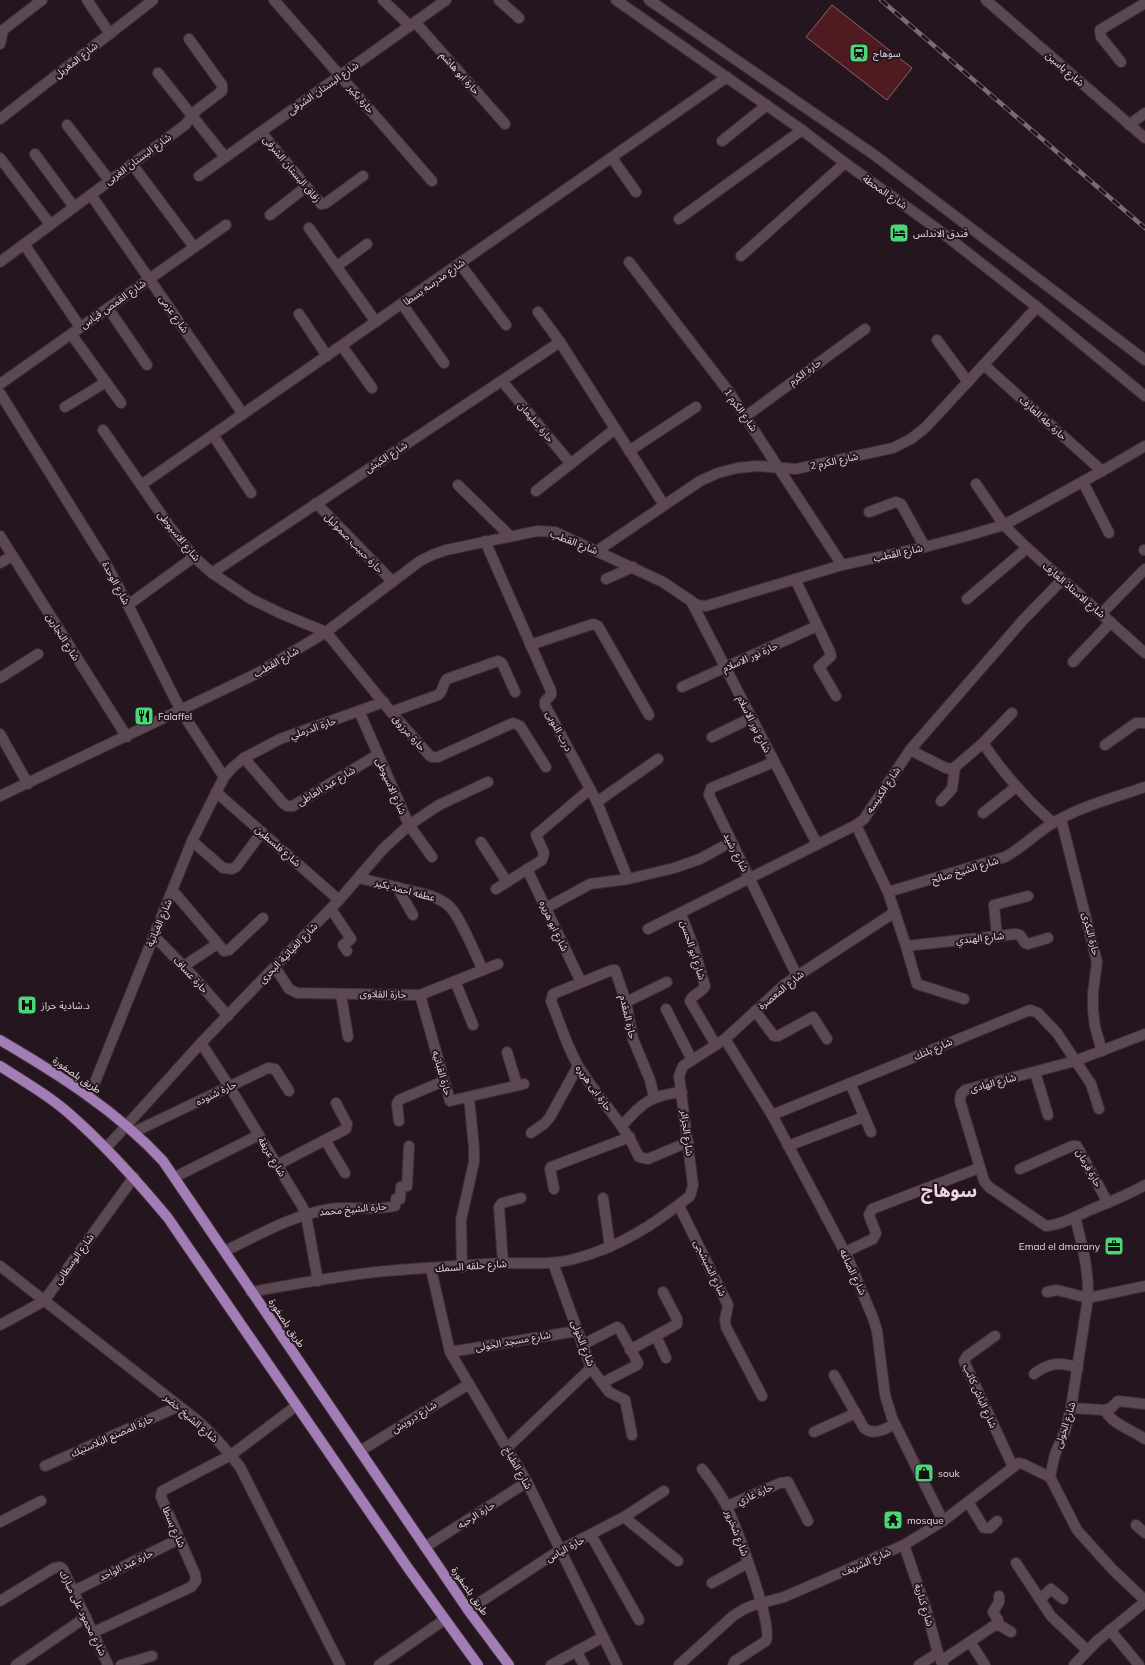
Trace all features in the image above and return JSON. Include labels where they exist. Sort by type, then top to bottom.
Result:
[{"type":"main road","name":"طريق بلصفورة","points":[[0,1040],[42,1065],[89,1097],[130,1129],[153,1151],[175,1177],[251,1292],[468,1610],[509,1665]]},
{"type":"main road","points":[[0,1066],[33,1086],[72,1116],[134,1177],[168,1218],[228,1303],[296,1406],[444,1620],[478,1665]]},
{"type":"street","points":[[0,44],[3,30],[42,0]]},
{"type":"street","points":[[87,0],[110,34]]},
{"type":"street","name":"شارع المغربل","points":[[0,119],[152,0]]},
{"type":"street","name":"حارة بكير","points":[[274,0],[432,181]]},
{"type":"street","name":"حارة ابو هاشم","points":[[383,0],[412,24],[505,124]]},
{"type":"street","name":"شارع البستان الشرقى","points":[[199,176],[446,0]]},
{"type":"street","points":[[499,0],[519,18]]},
{"type":"street","name":"شارع المحطة","points":[[616,0],[767,104],[844,163],[936,228],[1037,307],[1145,396]]},
{"type":"street","points":[[649,0],[872,154],[1145,360]]},
{"type":"street","name":"شارع ياسين","points":[[986,0],[1145,138]]},
{"type":"street","points":[[1121,62],[1101,37],[1100,30],[1145,3]]},
{"type":"street","name":"شارع البستان الغربى","points":[[0,262],[185,125],[197,110],[221,93],[223,87],[189,39]]},
{"type":"street","points":[[158,73],[225,157]]},
{"type":"street","name":"شارع مدرسه بسطا","points":[[141,485],[727,77]]},
{"type":"street","points":[[722,141],[767,104]]},
{"type":"street","points":[[1129,125],[1145,113]]},
{"type":"street","points":[[67,125],[109,180]]},
{"type":"street","points":[[679,219],[802,130]]},
{"type":"street","name":"زقاق البستان الشرقى","points":[[261,132],[321,204],[363,176]]},
{"type":"street","points":[[35,154],[74,207]]},
{"type":"street","points":[[0,158],[50,224]]},
{"type":"street","points":[[612,158],[636,192]]},
{"type":"street","points":[[741,256],[844,163]]},
{"type":"street","points":[[132,164],[194,247]]},
{"type":"street","points":[[270,215],[306,187]]},
{"type":"street","name":"شارع عزمى","points":[[91,195],[243,414]]},
{"type":"street","name":"شارع القمص قياس","points":[[0,384],[226,225]]},
{"type":"street","points":[[309,228],[376,322]]},
{"type":"street","points":[[24,244],[80,327]]},
{"type":"street","points":[[336,266],[367,244]]},
{"type":"street","name":"شارع الكرم 1","points":[[629,262],[746,416],[842,565]]},
{"type":"street","points":[[460,264],[506,325]]},
{"type":"street","points":[[402,304],[444,363]]},
{"type":"street","name":"شارع الكرم 2","points":[[597,551],[700,481],[718,473],[738,468],[757,466],[796,469],[893,448],[911,439],[926,427],[1037,307]]},
{"type":"street","points":[[108,308],[147,365]]},
{"type":"street","points":[[538,312],[560,342],[664,505]]},
{"type":"street","points":[[299,314],[327,356]]},
{"type":"street","name":"حارة الكرم","points":[[746,416],[865,329]]},
{"type":"street","points":[[71,334],[121,403]]},
{"type":"street","points":[[937,340],[968,382]]},
{"type":"street","name":"شارع الكبش","points":[[212,573],[560,342]]},
{"type":"street","points":[[342,346],[372,388]]},
{"type":"street","name":"حارة طه العارف","points":[[984,365],[1102,471]]},
{"type":"street","name":"حارة سليمان","points":[[502,381],[571,464]]},
{"type":"street","points":[[65,407],[106,382]]},
{"type":"street","name":"شارع الوحدة","points":[[0,393],[79,517],[128,605],[181,711],[195,735],[224,777]]},
{"type":"street","points":[[629,451],[696,407]]},
{"type":"street","points":[[536,491],[615,429]]},
{"type":"street","name":"شارع الاسيوطى","points":[[103,430],[170,527],[194,557],[212,573],[251,599],[282,614],[326,632]]},
{"type":"street","points":[[213,436],[251,493]]},
{"type":"street","name":"شارع القطب","points":[[0,796],[127,737],[256,674],[326,632],[420,562],[432,555],[510,536],[537,531],[555,532],[633,567],[672,587],[696,605],[706,606],[842,565],[925,547],[1004,525],[1145,446]]},
{"type":"street","points":[[1083,482],[1109,532]]},
{"type":"street","name":"شارع الاستاذ العارف","points":[[976,484],[1004,525],[1062,580],[1145,653]]},
{"type":"street","points":[[458,485],[510,536]]},
{"type":"street","points":[[868,512],[896,502],[901,504],[925,547]]},
{"type":"street","name":"حارة حبيب صموئيل","points":[[316,503],[393,582]]},
{"type":"street","name":"شارع النجارين","points":[[0,536],[127,737]]},
{"type":"street","name":"درب النوبى","points":[[485,541],[551,694],[550,697],[545,700],[545,705],[597,802],[628,879]]},
{"type":"street","points":[[967,599],[1027,548]]},
{"type":"street","points":[[0,563],[12,556]]},
{"type":"street","points":[[128,605],[194,557]]},
{"type":"street","points":[[606,579],[633,567]]},
{"type":"street","points":[[1101,614],[1145,569]]},
{"type":"street","points":[[795,579],[831,656],[819,667],[836,696]]},
{"type":"street","name":"شارع الكنيسه","points":[[648,929],[750,879],[856,825],[864,819],[910,750],[1024,619],[1062,580]]},
{"type":"street","name":"شارع نور الاسلام","points":[[692,603],[817,844]]},
{"type":"street","points":[[1073,662],[1111,622]]},
{"type":"street","points":[[530,645],[593,624],[598,626],[649,716]]},
{"type":"street","name":"حارة نور الاسلام","points":[[682,688],[817,626]]},
{"type":"street","name":"حارة مرزوق","points":[[326,632],[391,712],[432,758],[438,757],[509,724],[516,724],[520,726],[546,767]]},
{"type":"street","points":[[0,678],[38,654]]},
{"type":"street","points":[[391,712],[438,695],[443,690],[443,684],[447,679],[498,661],[502,663],[515,692]]},
{"type":"street","name":"حارة الدرملي","points":[[244,758],[280,739],[384,702]]},
{"type":"street","name":"شارع الاسيوطى","points":[[359,711],[409,825],[432,857]]},
{"type":"street","points":[[910,750],[946,768],[955,767],[983,743],[1012,713]]},
{"type":"street","points":[[712,737],[752,718]]},
{"type":"street","points":[[1105,745],[1136,723],[1145,723]]},
{"type":"street","points":[[0,734],[28,784]]},
{"type":"street","points":[[983,743],[998,766],[1016,787],[1057,821]]},
{"type":"street","name":"شارع عبد العاطى","points":[[244,758],[283,803],[293,806],[377,755]]},
{"type":"street","name":"شارع الغياتية","points":[[89,1097],[192,841],[224,777],[244,758]]},
{"type":"street","points":[[597,802],[658,759]]},
{"type":"street","name":"شارع رشيد","points":[[774,762],[711,788],[709,795],[797,976]]},
{"type":"street","points":[[941,801],[952,789],[955,767]]},
{"type":"street","name":"شارع الغياتية البحرى","points":[[106,1148],[130,1129],[201,1043],[339,900],[383,850],[409,825],[439,805],[488,782]]},
{"type":"street","points":[[983,813],[1016,787]]},
{"type":"street","name":"شارع الشيخ صالح","points":[[888,892],[1005,857],[1015,852],[1057,821],[1079,810],[1145,787]]},
{"type":"street","points":[[496,889],[542,860],[545,856],[536,838],[537,834],[590,789]]},
{"type":"street","name":"شارع فلسطين","points":[[216,792],[339,900]]},
{"type":"street","name":"حارة البكرى","points":[[1057,821],[1098,962],[1093,993],[1093,1010],[1095,1027],[1102,1051]]},
{"type":"street","points":[[856,825],[888,892],[917,984],[964,999]]},
{"type":"street","points":[[192,841],[223,868],[232,869],[236,867],[262,832]]},
{"type":"street","points":[[481,842],[507,882]]},
{"type":"street","points":[[546,908],[590,884],[628,879],[690,862],[700,859],[731,842]]},
{"type":"street","name":"شارع ابو هريره","points":[[527,869],[581,982]]},
{"type":"street","name":"عطفه احمد بكير","points":[[359,878],[440,899],[449,906],[456,915],[483,970]]},
{"type":"street","points":[[397,887],[414,915]]},
{"type":"street","points":[[173,891],[224,951],[230,950],[263,918]]},
{"type":"street","points":[[997,937],[994,906],[1028,896]]},
{"type":"street","points":[[330,909],[351,939],[343,945],[347,951]]},
{"type":"street","name":"شارع المعصرة","points":[[692,1060],[725,1039],[785,984],[895,912]]},
{"type":"street","name":"شارع ابو الحسن","points":[[681,914],[692,943],[705,986],[703,990],[691,997],[690,1001],[716,1045]]},
{"type":"street","name":"شارع الهندي","points":[[906,946],[1018,934],[1028,944],[1048,938]]},
{"type":"street","name":"حارة عساف","points":[[154,936],[184,966],[228,1016]]},
{"type":"street","points":[[184,966],[217,944]]},
{"type":"street","name":"حارة القلاوى","points":[[275,967],[289,990],[294,992],[420,995],[498,964]]},
{"type":"street","name":"حارة المقدم","points":[[581,982],[615,970],[626,1002],[633,1039],[650,1080],[654,1097]]},
{"type":"street","points":[[455,981],[473,1025]]},
{"type":"street","name":"حارة ابى هريره","points":[[581,982],[553,994],[551,998],[578,1066],[630,1137],[639,1156],[644,1159],[688,1142]]},
{"type":"street","points":[[626,1002],[667,982]]},
{"type":"street","points":[[341,994],[348,1037]]},
{"type":"street","name":"حارة القبانيه","points":[[420,995],[450,1101],[520,1084],[507,1052]]},
{"type":"street","points":[[666,1009],[692,1060]]},
{"type":"street","name":"شارع بلتك","points":[[772,1115],[1030,1010],[1034,1010],[1047,1021],[1076,1061]]},
{"type":"street","points":[[756,1011],[774,1036],[778,1036],[813,1017],[827,1039]]},
{"type":"street","name":"شارع الهادى","points":[[1145,1036],[1076,1061],[965,1090],[961,1094],[960,1101],[984,1181],[989,1187],[1040,1224],[1051,1226],[1108,1203],[1145,1185]]},
{"type":"street","name":"شارع الصاغه","points":[[725,1039],[772,1115],[844,1252],[873,1318],[877,1331],[885,1395],[895,1424],[943,1521]]},
{"type":"street","name":"شارع عريفة","points":[[201,1043],[230,1086],[306,1215],[318,1281]]},
{"type":"street","name":"شارع الجزائر","points":[[678,1206],[690,1196],[693,1185],[679,1076],[682,1066],[692,1060]]},
{"type":"street","points":[[1076,1061],[1091,1084],[1099,1109]]},
{"type":"street","points":[[531,1133],[545,1123],[550,1117],[578,1066]]},
{"type":"street","name":"حارة شنوده","points":[[130,1129],[271,1068],[277,1072],[289,1091]]},
{"type":"street","points":[[1035,1072],[1048,1116]]},
{"type":"street","points":[[399,1121],[397,1104],[399,1100],[444,1081]]},
{"type":"street","points":[[850,1083],[870,1132]]},
{"type":"street","points":[[622,1126],[636,1109],[654,1097],[667,1093],[682,1092]]},
{"type":"street","points":[[462,1267],[461,1220],[474,1162],[469,1097]]},
{"type":"street","points":[[277,1165],[347,1128],[347,1124],[336,1103]]},
{"type":"street","points":[[788,1146],[864,1117]]},
{"type":"street","points":[[175,1177],[259,1135]]},
{"type":"street","points":[[554,1189],[550,1169],[551,1167],[630,1137]]},
{"type":"street","points":[[325,1140],[345,1173]]},
{"type":"street","name":"حارة الشيخ محمد","points":[[225,1251],[286,1222],[306,1215],[332,1209],[395,1206],[396,1200],[400,1198],[401,1187],[407,1186],[409,1146]]},
{"type":"street","name":"حارة قرمان","points":[[1020,1169],[1072,1146],[1078,1146],[1108,1203]]},
{"type":"street","points":[[844,1252],[873,1239],[876,1233],[869,1215],[872,1209],[979,1168]]},
{"type":"street","name":"شارع الوسطانى","points":[[0,1325],[44,1301],[134,1177]]},
{"type":"street","points":[[503,1263],[499,1207],[502,1203],[520,1198]]},
{"type":"street","points":[[603,1198],[610,1247]]},
{"type":"street","name":"شارع حلقه السمك","points":[[251,1292],[384,1271],[462,1267],[503,1263],[553,1263],[574,1259],[627,1240],[652,1225],[678,1206]]},
{"type":"street","name":"شارع الشبشجى","points":[[678,1206],[728,1305],[725,1317],[726,1327],[762,1396]]},
{"type":"street","name":"شارع الخولى","points":[[1050,1477],[1055,1454],[1065,1432],[1071,1408],[1088,1298],[1089,1280],[1075,1217]]},
{"type":"street","name":"شارع الخولى","points":[[553,1263],[591,1368],[611,1394],[625,1400],[632,1435]]},
{"type":"street","name":"شارع الشيخ خضر","points":[[0,1266],[179,1406],[215,1437],[231,1455],[240,1467],[340,1665]]},
{"type":"street","name":"شارع الطباخ","points":[[431,1268],[450,1352],[527,1482],[617,1665]]},
{"type":"street","points":[[1047,1292],[1057,1290],[1088,1298],[1145,1286]]},
{"type":"street","points":[[630,1350],[677,1324],[663,1292]]},
{"type":"street","points":[[582,1345],[617,1327],[619,1328],[638,1363],[637,1365],[602,1383]]},
{"type":"street","name":"شارع مسجد الخولى","points":[[450,1352],[577,1331]]},
{"type":"street","points":[[656,1336],[666,1358]]},
{"type":"street","name":"شارع الباش كاتب","points":[[995,1336],[967,1356],[964,1361],[1013,1467]]},
{"type":"street","points":[[1034,1374],[1051,1364],[1069,1364],[1078,1368]]},
{"type":"street","points":[[507,1448],[591,1368]]},
{"type":"street","points":[[834,1375],[864,1428],[871,1432],[876,1432],[895,1424]]},
{"type":"street","name":"شارع درويش","points":[[360,1451],[469,1384]]},
{"type":"street","points":[[1071,1408],[1105,1410],[1111,1408],[1118,1401],[1145,1404]]},
{"type":"street","name":"حارة المصنع البلاستيك","points":[[45,1466],[179,1406]]},
{"type":"street","name":"شارع بسطا","points":[[94,1632],[194,1584],[196,1578],[161,1497],[162,1491],[231,1455],[296,1406]]},
{"type":"street","points":[[1105,1410],[1112,1419],[1138,1433],[1145,1439]]},
{"type":"street","points":[[814,1432],[856,1413]]},
{"type":"street","points":[[1013,1467],[1019,1463],[1023,1464],[1050,1477],[1077,1530],[1113,1570],[1145,1601],[1110,1630],[1074,1665]]},
{"type":"street","name":"شارع الشريف","points":[[679,1665],[733,1616],[744,1609],[784,1597],[904,1545],[943,1521],[1013,1467]]},
{"type":"street","name":"شارع شخرور","points":[[702,1469],[727,1506],[761,1603],[768,1637],[762,1644],[735,1661],[733,1665]]},
{"type":"street","name":"حارة الرحبه","points":[[425,1547],[527,1482]]},
{"type":"street","name":"حارة غازي","points":[[727,1506],[780,1483],[788,1482],[808,1521]]},
{"type":"street","name":"حارة الياس","points":[[468,1610],[560,1550],[624,1517],[664,1491]]},
{"type":"street","points":[[0,1522],[41,1502]]},
{"type":"street","points":[[968,1502],[984,1528],[990,1528],[997,1521]]},
{"type":"street","points":[[624,1517],[678,1561]]},
{"type":"street","points":[[1136,1525],[1145,1533]]},
{"type":"street","points":[[591,1535],[639,1620]]},
{"type":"street","name":"حارة عبد الواحد","points":[[74,1591],[179,1539]]},
{"type":"street","name":"شارع كنارية","points":[[904,1545],[926,1609],[941,1660]]},
{"type":"street","points":[[712,1583],[748,1563]]},
{"type":"street","points":[[1016,1563],[1051,1616],[1088,1650]]},
{"type":"street","name":"شارع محمود على مبارك","points":[[0,1601],[54,1568],[60,1567],[63,1569],[74,1591],[108,1665]]},
{"type":"street","points":[[1040,1600],[1051,1589],[1063,1600]]},
{"type":"street","points":[[997,1625],[998,1620],[993,1612],[998,1605],[999,1596]]},
{"type":"street","points":[[16,1665],[86,1617]]},
{"type":"street","points":[[379,1665],[444,1620]]},
{"type":"street","points":[[919,1665],[941,1660],[997,1625]]},
{"type":"street","points":[[997,1625],[1011,1632]]},
{"type":"street","points":[[1110,1630],[1139,1665]]},
{"type":"street","points":[[551,1665],[603,1637]]},
{"type":"street","points":[[970,1642],[984,1665]]},
{"type":"street","points":[[576,1651],[584,1665]]},
{"type":"street","points":[[121,1665],[152,1656]]},
{"type":"building","name":"سوهاج","points":[[832,5],[912,68],[887,100],[806,37]]},
{"type":"railway","points":[[881,0],[1145,228]]},
{"type":"place","name":"سوهاج","points":[[859,53]]},
{"type":"place","name":"فندق الاندلس","points":[[899,233]]},
{"type":"place","name":"Falaffel","points":[[144,716]]},
{"type":"place","name":"د.شادية حراز","points":[[27,1005]]},
{"type":"place","name":"Emad el dmarany","points":[[1114,1246]]},
{"type":"place","name":"souk","points":[[924,1473]]},
{"type":"place","name":"mosque","points":[[893,1520]]},
{"type":"district","name":"سوهاج","points":[[949,1190]]}]
